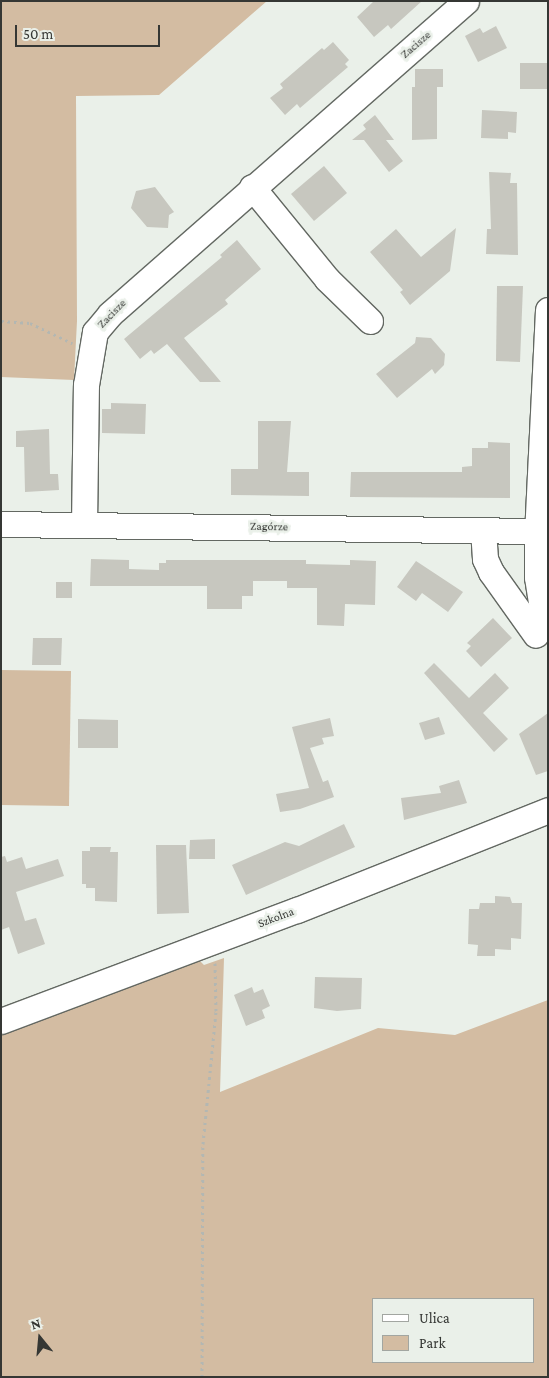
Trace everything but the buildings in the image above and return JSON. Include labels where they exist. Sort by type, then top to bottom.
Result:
[{"type":"street","name":"Zacisze","points":[[84,525],[86,385],[90,352],[95,332],[110,314],[252,187],[466,1]]},
{"type":"street","points":[[252,187],[327,280],[370,321]]},
{"type":"street","points":[[542,626],[542,607],[537,577],[537,531],[548,310]]},
{"type":"street","name":"Zagórze","points":[[1,524],[537,531]]},
{"type":"street","points":[[483,530],[485,559],[491,572],[542,626]]},
{"type":"street","name":"Szkolna","points":[[1,1021],[208,944],[548,810]]},
{"type":"path","points":[[1,321],[30,323],[90,352]]},
{"type":"path","points":[[202,1377],[200,1294],[203,1144],[216,1011],[215,961],[208,944]]},
{"type":"green space","points":[[1,1],[267,1],[159,95],[76,96],[77,321],[74,380],[1,377]]},
{"type":"green space","points":[[1,670],[71,671],[69,806],[1,805]]},
{"type":"green space","points":[[224,958],[220,1092],[378,1028],[455,1035],[548,1000],[548,1377],[1,1377],[1,1031],[198,959],[204,965]]}]
